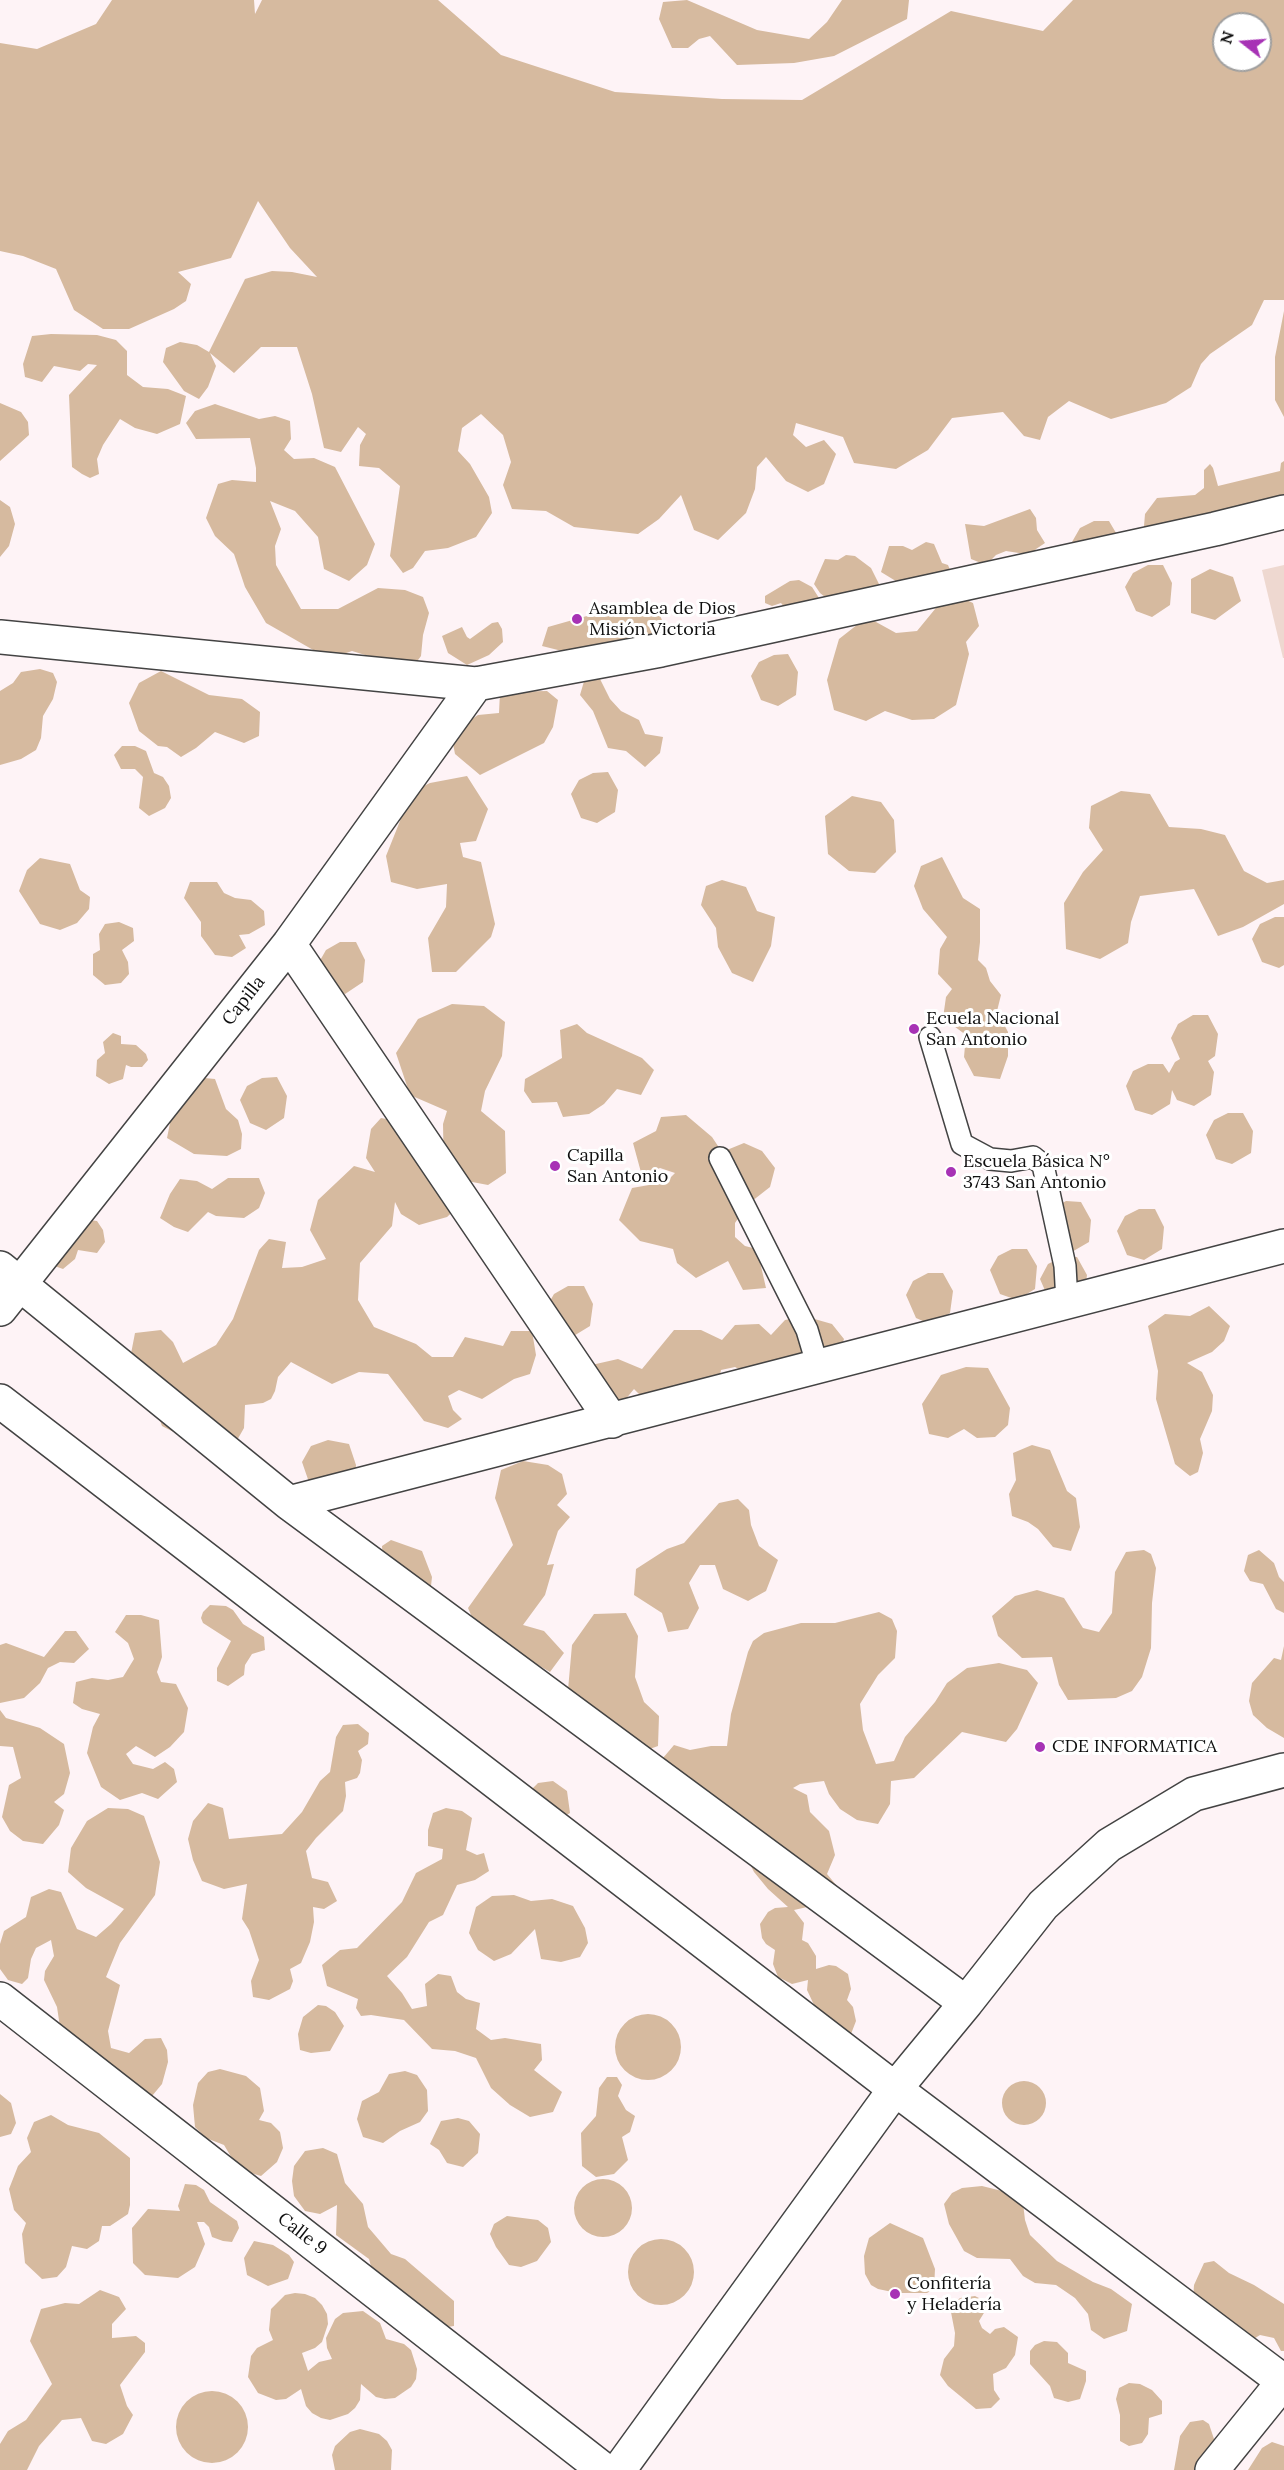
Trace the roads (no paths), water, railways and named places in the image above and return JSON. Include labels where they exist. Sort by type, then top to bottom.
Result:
[{"type":"street","points":[[0,637],[476,684],[661,650],[1284,512]]},
{"type":"street","name":"Capilla","points":[[7,1287],[289,944],[476,684]]},
{"type":"street","points":[[289,944],[612,1421]]},
{"type":"street","points":[[289,1503],[1284,1246]]},
{"type":"street","points":[[7,1287],[289,1503],[966,2003]]},
{"type":"street","points":[[0,1401],[895,2090],[1284,2381],[1212,2470]]},
{"type":"street","points":[[619,2470],[895,2090],[1043,1905],[1110,1845],[1194,1794],[1284,1770]]},
{"type":"street","name":"Calle 9","points":[[0,1999],[604,2470]]},
{"type":"lane","points":[[930,1037],[962,1144],[990,1159],[1011,1161],[1033,1157],[1043,1165],[1065,1266],[1067,1302]]},
{"type":"lane","points":[[720,1158],[807,1330],[818,1367]]},
{"type":"place","name":"Asamblea de Dios Misión Victoria","points":[[577,619]]},
{"type":"place","name":"Ecuela Nacional San Antonio","points":[[914,1029]]},
{"type":"place","name":"Capilla San Antonio","points":[[555,1166]]},
{"type":"place","name":"Escuela Básica N° 3743 San Antonio","points":[[951,1172]]},
{"type":"place","name":"CDE INFORMATICA","points":[[1040,1747]]},
{"type":"place","name":"Confitería y Heladería","points":[[895,2294]]}]
